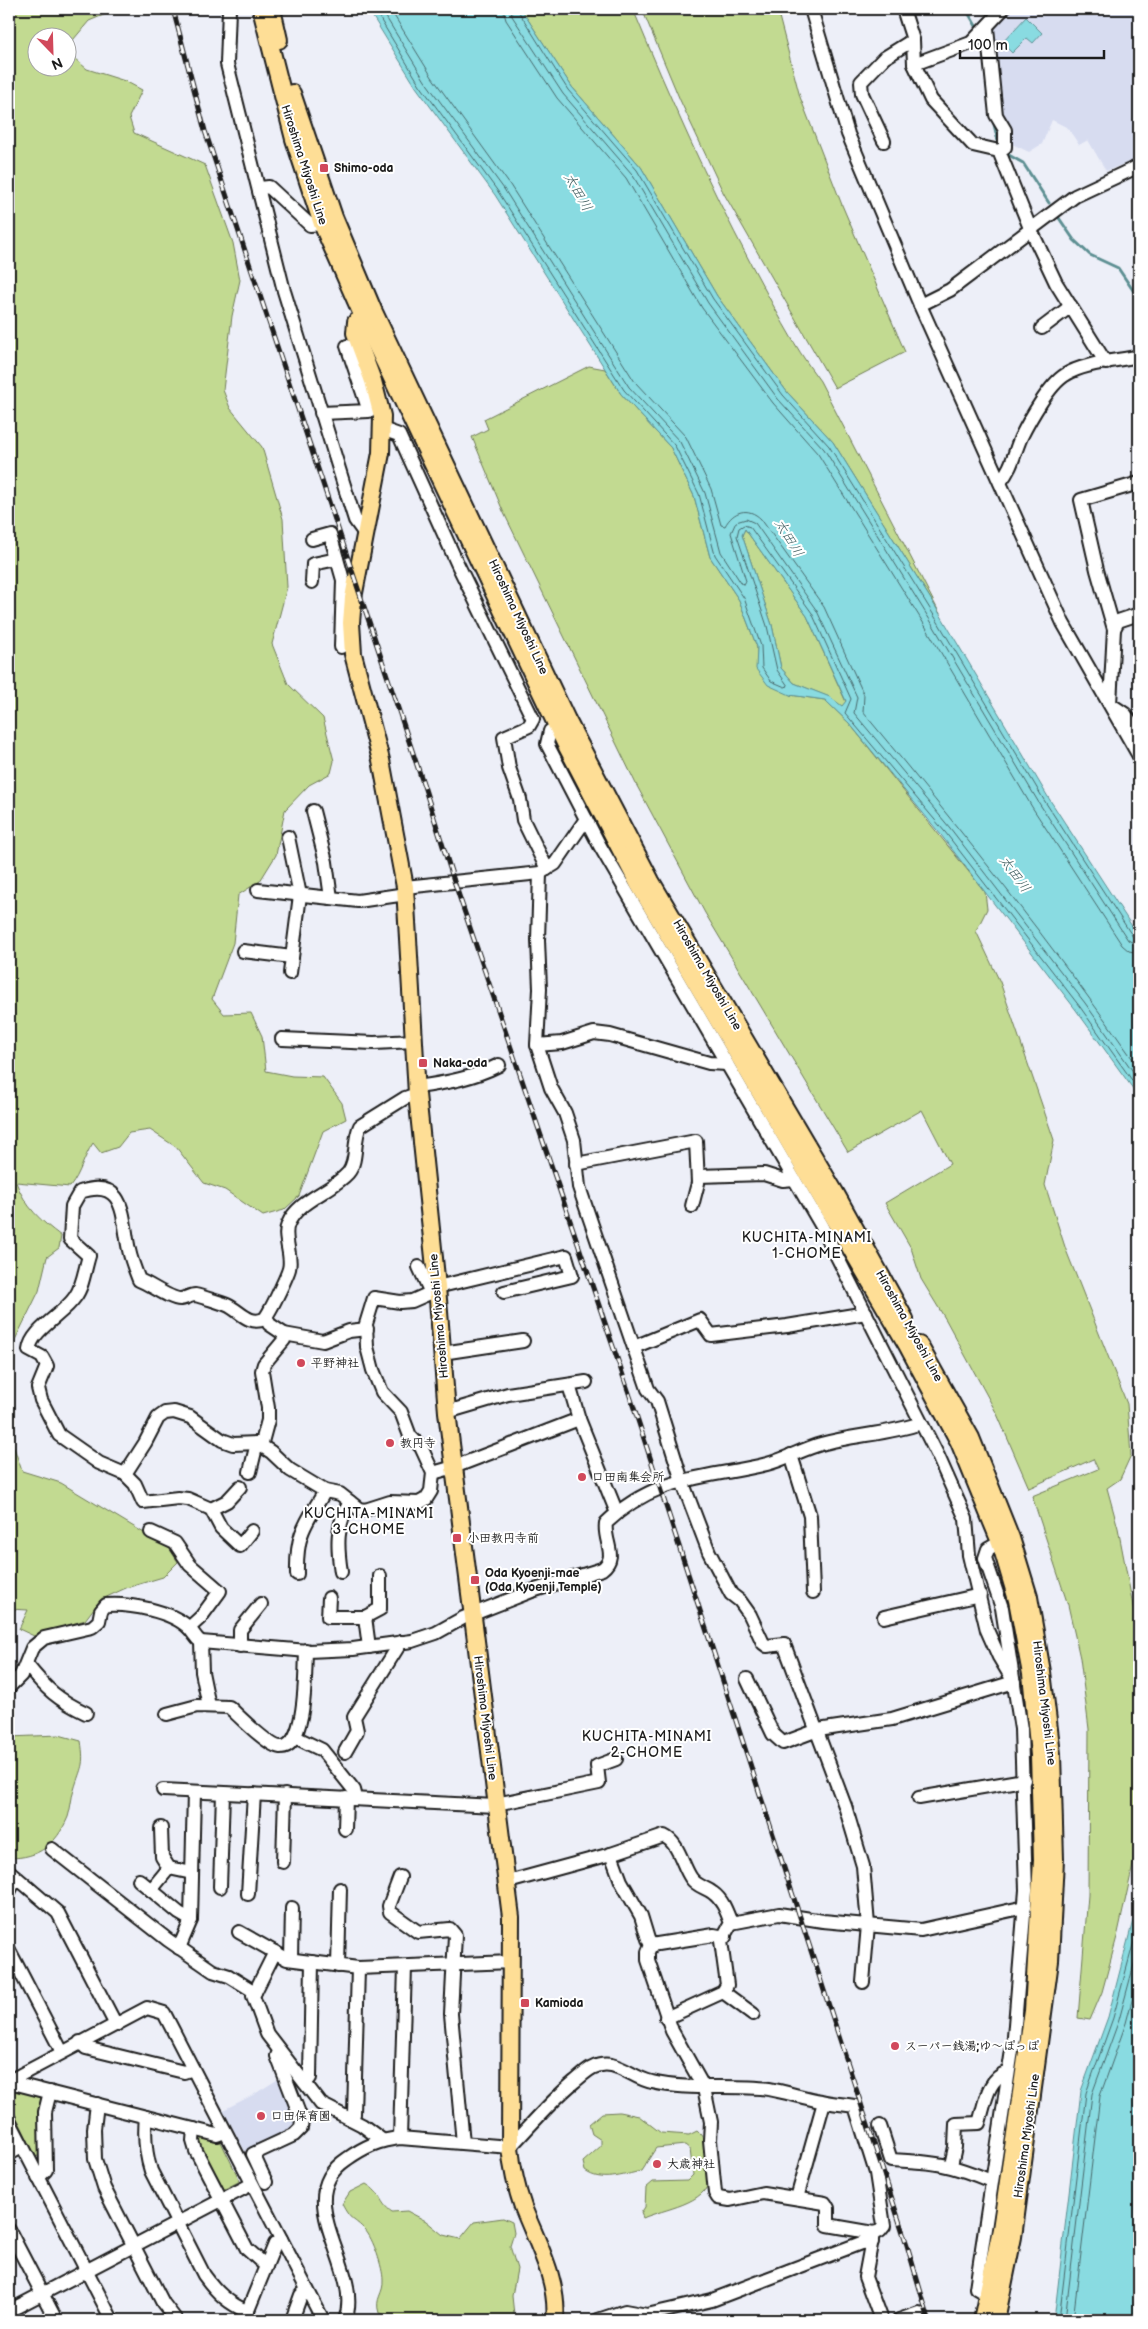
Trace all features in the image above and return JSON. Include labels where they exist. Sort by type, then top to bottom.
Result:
[{"type":"main road","name":"Hiroshima Miyoshi Line","points":[[261,9],[294,139],[322,224],[368,314],[639,885],[907,1344],[959,1442],[1006,1540],[1029,1597],[1042,1672],[1052,1754],[1055,1859],[1050,1961],[1044,2015],[1013,2237],[996,2320]]},
{"type":"main road","name":"Hiroshima Miyoshi Line","points":[[272,9],[292,93],[368,314]]},
{"type":"main road","name":"Hiroshima Miyoshi Line","points":[[368,314],[356,322],[355,334],[373,381],[382,416],[381,453],[347,611],[353,654],[381,760],[405,891],[417,1090],[447,1412],[496,1805],[508,1882],[512,1962],[510,2147],[513,2176],[553,2285],[557,2305],[555,2320]]},
{"type":"main road","name":"Hiroshima Miyoshi Line","points":[[982,2320],[1002,2229],[1033,2011],[1042,1860],[1039,1755],[1031,1674],[1006,1540]]},
{"type":"street","points":[[229,9],[227,64],[237,109],[260,188],[284,291],[356,520],[365,534]]},
{"type":"street","points":[[812,9],[848,134],[920,305],[1063,623],[1139,756]]},
{"type":"street","points":[[903,9],[913,40],[914,64],[932,100],[973,145],[999,151],[1005,147],[1007,137],[996,114],[987,28]]},
{"type":"street","points":[[914,64],[971,43],[1003,9]]},
{"type":"street","points":[[884,141],[862,94],[861,82],[884,58],[913,40]]},
{"type":"street","points":[[999,151],[1030,228],[1056,282],[1106,363]]},
{"type":"street","points":[[920,305],[950,290],[1075,196],[1139,166]]},
{"type":"street","points":[[260,188],[268,187],[310,225],[322,224]]},
{"type":"street","points":[[1042,328],[1071,306]]},
{"type":"street","points":[[321,413],[369,411],[348,346]]},
{"type":"street","points":[[1000,482],[1008,473],[1021,437],[1053,385],[1066,374],[1139,356]]},
{"type":"street","points":[[382,429],[399,435],[457,563],[534,719],[529,726],[504,737],[510,768],[520,799],[523,820],[544,871],[538,940],[540,989],[537,1045],[551,1088],[568,1122],[574,1140],[579,1187],[648,1389],[656,1401],[682,1481],[709,1552],[731,1594],[740,1601],[750,1615],[762,1643],[767,1646],[784,1644],[818,1730],[841,1799],[846,1806],[863,1866],[868,1925],[863,1982]]},
{"type":"street","points":[[1110,704],[1114,629],[1097,570],[1082,500],[1139,483]]},
{"type":"street","points":[[312,539],[330,534],[343,580],[347,611],[341,647]]},
{"type":"street","points":[[312,582],[313,564],[337,559]]},
{"type":"street","points":[[1114,629],[1118,621],[1139,614]]},
{"type":"street","points":[[1110,704],[1125,714],[1139,732]]},
{"type":"street","points":[[562,723],[550,731],[547,744],[600,846],[794,1179],[866,1313],[921,1423],[966,1519],[969,1555],[987,1630],[999,1658],[1014,1682]]},
{"type":"street","points":[[313,811],[326,862],[331,898]]},
{"type":"street","points":[[258,890],[358,901],[454,880],[544,871],[555,864],[586,819]]},
{"type":"street","points":[[288,837],[300,895],[290,973]]},
{"type":"street","points":[[244,951],[292,957]]},
{"type":"street","points":[[537,1045],[562,1043],[594,1033],[610,1035],[709,1063],[727,1064]]},
{"type":"street","points":[[282,1039],[374,1042],[414,1041]]},
{"type":"street","points":[[252,1531],[240,1546],[221,1528],[211,1509],[188,1499],[178,1498],[143,1502],[135,1484],[125,1474],[99,1463],[59,1435],[41,1400],[38,1388],[47,1366],[42,1357],[29,1350],[30,1344],[36,1336],[76,1297],[88,1256],[70,1239],[72,1206],[80,1192],[90,1189],[111,1192],[118,1199],[123,1210],[129,1251],[139,1280],[180,1299],[195,1295],[229,1305],[238,1314],[252,1320],[267,1318],[271,1313],[276,1295],[289,1269],[291,1260],[286,1226],[293,1216],[340,1181],[350,1171],[353,1164],[356,1133],[360,1126],[417,1090],[481,1074],[499,1065]]},
{"type":"street","points":[[576,1164],[696,1141],[698,1176],[692,1206]]},
{"type":"street","points":[[698,1176],[764,1174],[783,1180],[794,1179]]},
{"type":"street","points":[[125,1474],[145,1444],[158,1418],[164,1413],[174,1412],[190,1417],[222,1440],[233,1444],[259,1444],[271,1452],[290,1470],[324,1491],[340,1494],[359,1509],[365,1510],[390,1502],[419,1503],[426,1499],[431,1491],[432,1473],[421,1447],[410,1436],[401,1412],[382,1392],[373,1370],[367,1347],[367,1330],[374,1298],[400,1302],[412,1301],[425,1297],[435,1290],[566,1256],[572,1276],[504,1292]]},
{"type":"street","points":[[419,1267],[435,1290]]},
{"type":"street","points":[[634,1347],[700,1320],[711,1336],[866,1313]]},
{"type":"street","points":[[267,1318],[269,1324],[284,1334],[323,1341],[349,1331],[367,1330]]},
{"type":"street","points":[[250,1472],[268,1408],[262,1371],[264,1364],[282,1344],[284,1334]]},
{"type":"street","points":[[442,1353],[523,1341]]},
{"type":"street","points":[[447,1412],[508,1394],[586,1382]]},
{"type":"street","points":[[568,1385],[578,1419],[617,1513]]},
{"type":"street","points":[[432,1473],[454,1467],[578,1419]]},
{"type":"street","points":[[9,1687],[21,1676],[27,1665],[32,1648],[44,1638],[92,1628],[99,1621],[100,1611],[106,1605],[122,1604],[158,1612],[189,1628],[194,1637],[202,1642],[240,1646],[306,1650],[369,1646],[402,1642],[436,1633],[472,1614],[532,1591],[602,1568],[609,1563],[611,1557],[604,1534],[606,1523],[617,1513],[648,1492],[682,1481],[769,1464],[820,1445],[905,1429],[921,1423]]},
{"type":"street","points":[[791,1455],[810,1516],[813,1592]]},
{"type":"street","points":[[211,1509],[227,1501],[240,1487]]},
{"type":"street","points":[[297,1574],[296,1548],[300,1533],[324,1491]]},
{"type":"street","points":[[340,1572],[338,1554],[340,1518],[350,1502]]},
{"type":"street","points":[[151,1532],[175,1543],[190,1565],[220,1591],[201,1617],[189,1628]]},
{"type":"street","points":[[988,2295],[976,2288],[1014,2037],[1025,1907],[1024,1780],[1021,1730],[1002,1608],[985,1558],[988,1549],[1006,1540]]},
{"type":"street","points":[[329,1598],[328,1617],[364,1617],[380,1609],[380,1576]]},
{"type":"street","points":[[884,1618],[980,1595]]},
{"type":"street","points":[[240,1646],[240,1630],[261,1604]]},
{"type":"street","points":[[364,1617],[369,1646]]},
{"type":"street","points":[[202,1642],[202,1672],[209,1706]]},
{"type":"street","points":[[345,1752],[357,1730],[354,1718],[402,1642]]},
{"type":"street","points":[[167,1714],[197,1706],[229,1707],[270,1743],[280,1747],[288,1745],[295,1738],[302,1719],[306,1650]]},
{"type":"street","points":[[27,1665],[52,1694],[62,1702],[86,1712]]},
{"type":"street","points":[[747,1679],[773,1734],[783,1743],[818,1730],[892,1719],[1014,1682]]},
{"type":"street","points":[[295,1738],[322,1750],[354,1790],[345,1829]]},
{"type":"street","points":[[163,1790],[496,1805],[599,1784],[596,1766],[616,1759]]},
{"type":"street","points":[[919,1798],[1024,1780]]},
{"type":"street","points":[[179,1948],[191,1920],[194,1792]]},
{"type":"street","points":[[220,1887],[223,1793]]},
{"type":"street","points":[[248,1894],[254,1794]]},
{"type":"street","points":[[283,1862],[286,1795]]},
{"type":"street","points":[[161,1828],[162,1857],[169,1868],[192,1873]]},
{"type":"street","points":[[508,1882],[611,1854],[664,1836],[671,1839],[692,1879],[699,1886],[713,1893],[722,1902],[731,1923],[721,1942],[727,1985],[724,1992],[666,2018]]},
{"type":"street","points":[[52,1849],[179,1948],[213,1970],[229,1976],[255,1992]]},
{"type":"street","points":[[611,1854],[622,1881],[641,1916],[648,1939],[652,1945]]},
{"type":"street","points":[[151,1890],[169,1868]]},
{"type":"street","points":[[9,1892],[12,1875],[58,1913],[116,2025]]},
{"type":"street","points":[[400,1877],[389,1906],[390,1912],[418,1932],[450,1929],[455,1935],[452,2014],[463,2142]]},
{"type":"street","points":[[139,1880],[179,1913],[191,1920]]},
{"type":"street","points":[[338,1966],[340,1889]]},
{"type":"street","points":[[731,1923],[779,1914],[921,1930],[1025,1907]]},
{"type":"street","points":[[291,1959],[292,1908]]},
{"type":"street","points":[[239,1932],[291,1959],[338,1966],[358,1968],[512,1962]]},
{"type":"street","points":[[652,1945],[714,1935],[725,1937]]},
{"type":"street","points":[[652,1945],[648,1952],[648,1960],[666,2018],[704,2088],[711,2122],[710,2140],[715,2193],[718,2198],[730,2200],[762,2193],[825,2203],[828,2208],[828,2225],[873,2237]]},
{"type":"street","points":[[9,1950],[62,2052]]},
{"type":"street","points":[[275,1952],[253,1996],[268,2034],[320,2104],[351,2119],[382,2140]]},
{"type":"street","points":[[305,2083],[310,2078],[312,1962]]},
{"type":"street","points":[[400,2138],[405,1966]]},
{"type":"street","points":[[351,2119],[354,2114],[358,1968]]},
{"type":"street","points":[[724,1992],[753,2014]]},
{"type":"street","points":[[9,2082],[80,2042],[147,2008],[164,2013],[323,2320]]},
{"type":"street","points":[[80,2042],[86,2048],[175,2070],[184,2072],[192,2069]]},
{"type":"street","points":[[266,2182],[253,2154],[294,2135],[301,2128],[302,2121],[277,2056],[280,2050]]},
{"type":"street","points":[[346,2320],[349,2300],[324,2207],[324,2191],[329,2177],[341,2162],[362,2148],[382,2140],[400,2138],[510,2147],[560,2094],[591,2068],[604,2064],[620,2066],[645,2081],[664,2085],[768,2089],[824,2102],[855,2106],[876,2173],[884,2226],[873,2237],[712,2300],[648,2318],[625,2311],[598,2320]]},
{"type":"street","points":[[951,2165],[955,2147],[956,2124],[979,2123],[991,2083],[998,2075],[1008,2072]]},
{"type":"street","points":[[9,2082],[217,2135],[225,2132]]},
{"type":"street","points":[[38,2178],[46,2170],[45,2112],[50,2092]]},
{"type":"street","points":[[797,2198],[824,2102]]},
{"type":"street","points":[[97,2104],[94,2129],[95,2158],[104,2188],[164,2303],[176,2320]]},
{"type":"street","points":[[146,2117],[144,2136],[146,2154],[151,2171],[204,2276],[216,2291],[246,2316],[275,2244],[281,2239]]},
{"type":"street","points":[[9,2120],[112,2320]]},
{"type":"street","points":[[880,2126],[891,2160],[936,2162],[951,2165],[991,2181]]},
{"type":"street","points":[[194,2129],[193,2142],[196,2151],[247,2249],[255,2259],[266,2266]]},
{"type":"street","points":[[9,2154],[22,2147]]},
{"type":"street","points":[[9,2311],[252,2184]]},
{"type":"street","points":[[9,2230],[56,2320]]},
{"type":"street","points":[[873,2237],[864,2277],[880,2320]]},
{"type":"street","points":[[292,2320],[301,2296],[307,2290]]},
{"type":"street","points":[[899,2320],[919,2313]]},
{"type":"shaded area","points":[[1009,9],[1139,9],[1139,158],[1106,171],[1088,140],[1079,145],[1068,128],[1052,120],[1042,144],[1029,152],[1012,144],[1012,132],[1001,111],[994,28]]},
{"type":"shaded area","name":"口田保育園","points":[[280,2078],[297,2123],[290,2133],[246,2153],[223,2110],[253,2095]]},
{"type":"green space","points":[[9,9],[118,9],[89,21],[78,34],[78,28],[28,28],[28,78],[78,78],[78,61],[87,69],[125,81],[142,90],[129,117],[134,133],[205,165],[233,243],[240,280],[232,316],[223,390],[230,408],[262,447],[283,519],[287,587],[272,644],[288,684],[323,718],[334,761],[331,773],[309,785],[285,810],[276,855],[260,881],[238,895],[233,943],[212,999],[224,1014],[251,1013],[262,1036],[266,1071],[292,1076],[323,1077],[342,1103],[346,1119],[323,1131],[299,1196],[284,1210],[263,1216],[225,1190],[204,1183],[176,1147],[150,1130],[129,1133],[118,1147],[101,1153],[93,1143],[70,1187],[16,1182],[24,1199],[34,1213],[61,1236],[59,1248],[47,1257],[39,1291],[12,1346],[9,1348]]},
{"type":"green space","points":[[521,9],[633,9],[689,138],[735,233],[775,309],[820,381],[940,614],[833,442],[787,392],[717,296],[641,167],[572,87]]},
{"type":"green space","points":[[642,9],[777,9],[800,97],[842,205],[905,352],[835,388],[723,192],[680,100]]},
{"type":"green space","points":[[589,366],[605,369],[621,394],[671,448],[694,496],[710,557],[739,600],[757,647],[757,669],[790,695],[825,700],[849,723],[985,892],[987,909],[976,931],[1000,982],[1054,1140],[1045,1185],[1066,1250],[1127,1404],[1131,1455],[1120,1479],[1107,1488],[1118,1528],[1139,1637],[1139,1814],[1133,1865],[1118,1933],[1102,1992],[1090,2020],[1078,2018],[1088,1895],[1089,1729],[1080,1658],[1068,1605],[1032,1496],[1098,1469],[1093,1459],[1029,1488],[997,1414],[946,1320],[921,1279],[911,1248],[885,1203],[950,1164],[922,1110],[848,1152],[705,913],[637,786],[503,511],[472,437],[488,429],[484,419]]},
{"type":"green space","points":[[745,529],[807,616],[846,702],[842,707],[829,697],[794,683],[781,668],[772,625],[742,535]]},
{"type":"green space","points":[[9,1433],[22,1471],[61,1483],[169,1548],[178,1562],[163,1577],[126,1588],[100,1600],[85,1620],[34,1636],[19,1629],[28,1610],[9,1609]]},
{"type":"green space","points":[[59,1735],[81,1741],[83,1756],[68,1817],[58,1835],[45,1848],[29,1856],[9,1858],[9,1737]]},
{"type":"green space","points":[[12,2089],[41,2096],[44,2099],[40,2155],[36,2157],[9,2101]]},
{"type":"green space","points":[[619,2112],[639,2116],[661,2133],[689,2135],[697,2131],[700,2134],[704,2140],[708,2155],[710,2178],[707,2187],[701,2194],[693,2200],[643,2218],[641,2213],[645,2207],[646,2188],[653,2182],[687,2181],[693,2175],[690,2149],[685,2145],[656,2148],[641,2171],[620,2176],[598,2177],[585,2171],[583,2162],[601,2146],[601,2140],[592,2134],[589,2124],[602,2113]]},
{"type":"green space","points":[[201,2137],[214,2142],[221,2142],[240,2181],[221,2191],[201,2153],[198,2140]]},
{"type":"green space","points":[[366,2184],[375,2191],[384,2205],[392,2212],[407,2211],[426,2221],[443,2235],[460,2239],[474,2222],[503,2218],[512,2222],[514,2233],[510,2246],[517,2269],[512,2296],[514,2315],[522,2320],[395,2320],[379,2313],[378,2300],[383,2280],[377,2254],[368,2234],[350,2217],[342,2204],[350,2192]]},
{"type":"water","name":"太田川","points":[[368,9],[521,9],[572,87],[641,167],[717,296],[787,392],[833,442],[940,614],[1048,797],[1139,937],[1139,1097],[1076,1010],[941,835],[849,723],[825,700],[790,695],[768,685],[756,669],[757,647],[739,600],[710,557],[694,496],[671,448],[621,394],[495,195],[416,87]],"holes":[[[745,529],[807,616],[846,701],[842,706],[830,697],[794,683],[781,668],[772,625],[742,535]]]},
{"type":"water","points":[[1026,17],[1042,33],[1033,43],[1027,38],[1012,53],[1002,43]]},
{"type":"water","points":[[1139,1897],[1139,2320],[1054,2320],[1081,2091],[1108,2017]]},
{"type":"waterway","points":[[966,9],[979,31]]},
{"type":"waterway","points":[[993,120],[999,146]]},
{"type":"waterway","points":[[1007,154],[1023,163],[1049,203]]},
{"type":"waterway","points":[[1059,218],[1074,240],[1090,255],[1118,268],[1139,299]]},
{"type":"railway","points":[[173,9],[205,131],[454,881],[631,1399],[907,2245],[929,2320]]},
{"type":"place","name":"Shimo-oda","points":[[324,168]]},
{"type":"place","name":"Naka-oda","points":[[423,1063]]},
{"type":"place","name":"平野神社","points":[[301,1363]]},
{"type":"place","name":"教円寺","points":[[390,1443]]},
{"type":"place","name":"口田南集会所","points":[[582,1477]]},
{"type":"place","name":"小田教円寺前","points":[[457,1538]]},
{"type":"place","name":"Oda Kyoenji-mae (Oda Kyoenji Temple)","points":[[475,1580]]},
{"type":"place","name":"Kamioda","points":[[525,2003]]},
{"type":"place","name":"スーパー銭湯;ゆ～ぽっぽ","points":[[895,2046]]},
{"type":"place","name":"口田保育園","points":[[261,2116]]},
{"type":"place","name":"大歳神社","points":[[657,2164]]},
{"type":"district","name":"KUCHITA-MINAMI 1-CHOME","points":[[807,1246]]},
{"type":"district","name":"KUCHITA-MINAMI 3-CHOME","points":[[369,1522]]},
{"type":"district","name":"KUCHITA-MINAMI 2-CHOME","points":[[647,1744]]}]
